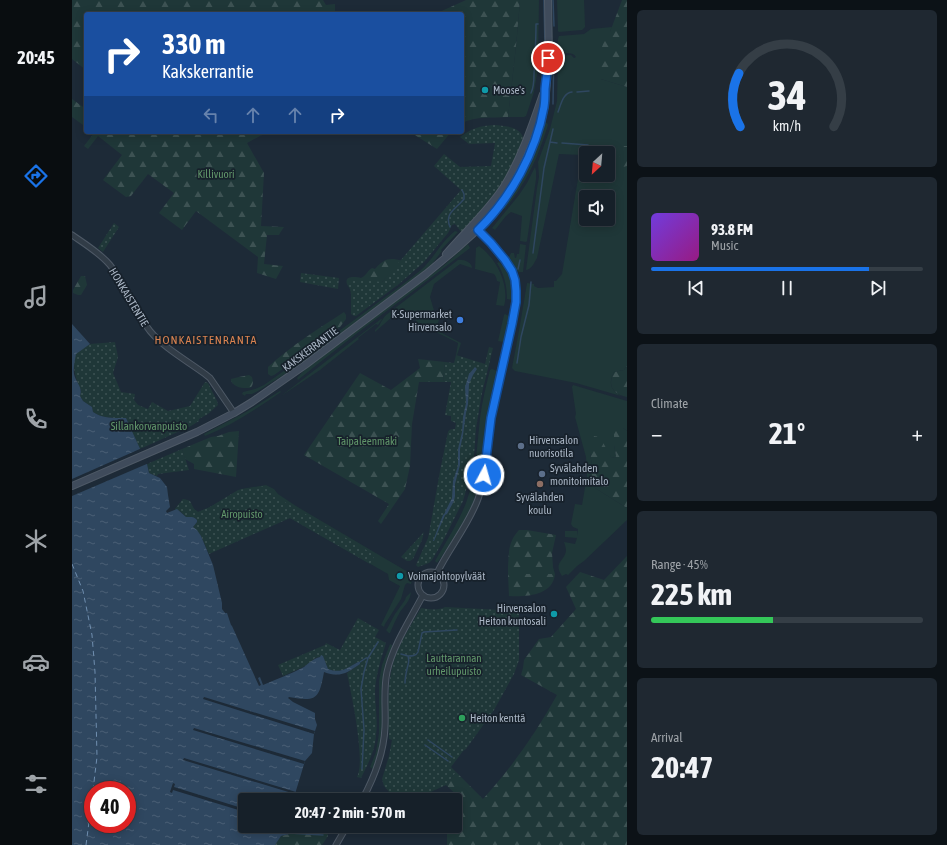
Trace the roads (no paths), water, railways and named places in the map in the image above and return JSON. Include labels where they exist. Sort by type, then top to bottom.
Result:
[{"type":"main road","name":"KAKSKERRANTIE","points":[[72,486],[184,438],[234,413],[269,391],[420,278],[485,223],[501,204],[520,174],[542,119],[545,105],[548,58],[548,0]]},
{"type":"main road","name":"KAKSKERRANTIE","points":[[439,263],[486,210],[502,188],[519,159],[546,88]]},
{"type":"street","points":[[437,573],[469,517],[480,493],[484,475],[491,418],[516,302],[516,287],[512,271],[501,255],[472,225]]},
{"type":"street","name":"HONKAISTENTIE","points":[[72,235],[109,264],[121,281],[149,330],[165,345],[210,378],[234,413]]},
{"type":"street","points":[[430,572],[437,573],[443,580],[444,587],[441,593],[433,598],[423,595],[418,587],[420,578],[424,574],[430,572]]},
{"type":"street","points":[[365,793],[376,771],[384,744],[384,692],[388,665],[397,643],[423,595]]},
{"type":"street","points":[[336,845],[343,833]]},
{"type":"water","points":[[72,324],[90,344],[76,354],[74,364],[75,377],[81,390],[80,396],[83,401],[92,407],[93,412],[101,416],[109,418],[126,418],[147,464],[149,473],[160,478],[167,487],[170,507],[166,511],[167,513],[177,509],[186,517],[193,517],[197,520],[193,527],[201,536],[213,565],[222,603],[222,609],[225,613],[227,613],[259,686],[261,685],[258,678],[260,677],[263,685],[304,667],[321,655],[323,656],[328,669],[337,671],[344,670],[360,662],[360,664],[343,674],[335,675],[324,672],[318,693],[311,698],[288,698],[315,713],[317,725],[314,734],[312,753],[305,761],[295,793],[238,793],[238,833],[289,833],[281,836],[275,845],[72,845]]},
{"type":"water","points":[[475,367],[477,369],[469,384],[468,404],[460,449],[460,465],[455,484],[454,501],[445,515],[433,541],[443,515],[452,498],[453,481],[458,466],[458,449],[466,403],[465,387],[469,374]]},
{"type":"waterway","points":[[544,0],[545,48]]},
{"type":"waterway","points":[[553,0],[554,26]]},
{"type":"waterway","points":[[531,93],[534,81],[536,24],[538,24]]},
{"type":"waterway","points":[[553,104],[554,43]]},
{"type":"waterway","points":[[577,92],[589,91]]},
{"type":"waterway","points":[[558,112],[561,102],[566,94],[572,92]]},
{"type":"waterway","points":[[533,253],[544,168],[553,129]]},
{"type":"waterway","points":[[550,142],[557,143]]},
{"type":"waterway","points":[[562,143],[588,145]]},
{"type":"waterway","points":[[450,227],[450,215],[464,199],[462,190]]},
{"type":"waterway","points":[[518,269],[520,260]]},
{"type":"waterway","points":[[517,363],[521,337],[529,305],[531,282]]},
{"type":"waterway","points":[[408,656],[415,655],[418,652],[422,633],[457,630]]},
{"type":"waterway","points":[[360,662],[368,658],[378,642]]},
{"type":"waterway","points":[[401,654],[408,656],[409,660],[405,683]]},
{"type":"waterway","points":[[362,769],[364,730],[361,689],[368,658]]},
{"type":"waterway","points":[[428,740],[452,757]]},
{"type":"waterway","points":[[425,745],[448,761]]},
{"type":"waterway","points":[[289,833],[323,835]]},
{"type":"place","name":"Moose's","points":[[485,90]]},
{"type":"place","name":"K-Supermarket Hirvensalo","points":[[460,320]]},
{"type":"place","name":"Hirvensalon nuorisotila","points":[[521,446]]},
{"type":"place","name":"Syvälahden monitoimitalo","points":[[542,474]]},
{"type":"place","name":"Syvälahden koulu","points":[[540,484]]},
{"type":"place","name":"Voimajohtopylväät","points":[[400,576]]},
{"type":"place","name":"Hirvensalon Heiton kuntosali","points":[[554,614]]},
{"type":"place","name":"Heiton kenttä","points":[[462,718]]},
{"type":"district","name":"HONKAISTENRANTA","points":[[206,340]]},
{"type":"park label","name":"Killivuori","points":[[216,174]]},
{"type":"park label","name":"Sillankorvanpuisto","points":[[149,426]]},
{"type":"park label","name":"Taipaleenmäki","points":[[367,441]]},
{"type":"park label","name":"Airopuisto","points":[[242,514]]},
{"type":"park label","name":"Lauttarannan urheilupuisto","points":[[454,664]]}]
